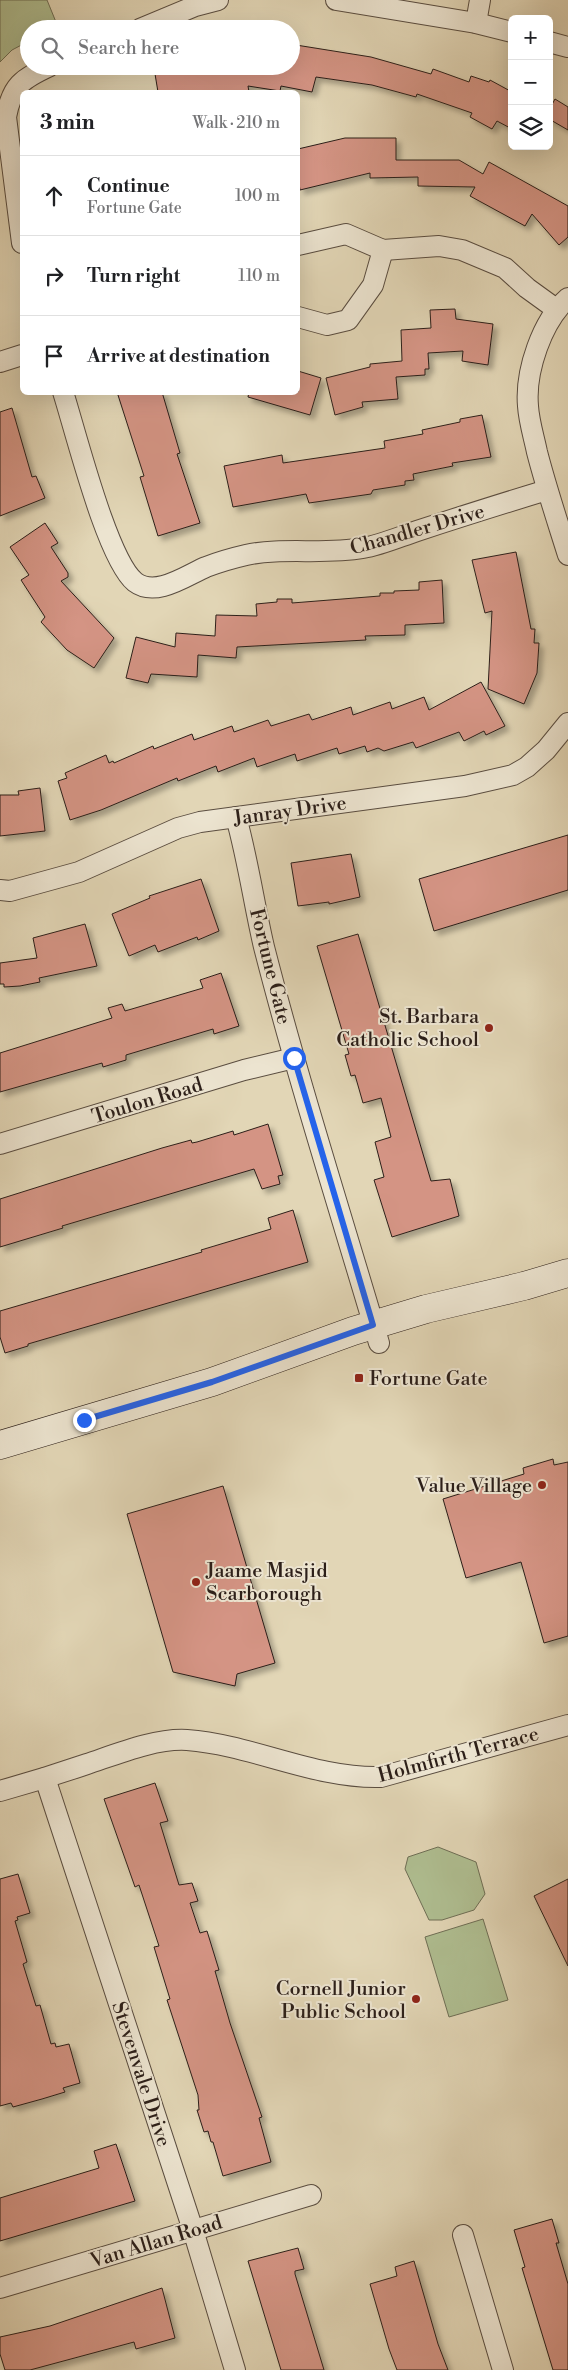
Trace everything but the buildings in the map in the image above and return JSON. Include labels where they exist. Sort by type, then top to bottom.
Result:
[{"type":"main road","points":[[0,1445],[376,1334],[426,1309],[524,1286],[568,1273]]},
{"type":"street","points":[[162,20],[195,6],[218,0]]},
{"type":"street","points":[[336,0],[476,23],[508,31]]},
{"type":"street","points":[[476,23],[480,0]]},
{"type":"street","points":[[553,43],[568,47]]},
{"type":"street","points":[[20,226],[6,117],[10,96],[22,82],[34,75]]},
{"type":"street","points":[[300,245],[346,234],[383,250],[439,246],[462,250],[505,268],[527,288],[562,303],[540,341],[528,391],[531,426],[547,490],[568,555]]},
{"type":"street","points":[[300,318],[327,325],[348,320],[373,285],[383,250]]},
{"type":"street","points":[[0,362],[20,356]]},
{"type":"street","name":"Chandler Drive","points":[[64,395],[112,546],[128,575],[137,584],[148,587],[160,587],[177,582],[212,565],[246,555],[269,552],[312,553],[364,548],[547,490]]},
{"type":"street","name":"Janray Drive","points":[[0,890],[10,890],[79,872],[178,828],[236,817],[465,786],[513,775],[528,767],[546,750],[568,723]]},
{"type":"street","name":"Fortune Gate","points":[[236,817],[251,876],[264,945],[294,1058],[376,1334]]},
{"type":"street","name":"Toulon Road","points":[[0,1144],[244,1070],[294,1058]]},
{"type":"street","name":"Holmfirth Terrace","points":[[0,1792],[143,1746],[184,1740],[227,1746],[358,1778],[381,1777],[568,1725]]},
{"type":"street","name":"Stevenvale Drive","points":[[45,1778],[193,2230],[235,2370]]},
{"type":"street","name":"Van Allan Road","points":[[0,2288],[311,2195]]},
{"type":"street","points":[[463,2235],[503,2370]]},
{"type":"green space","points":[[0,0],[47,0],[55,20],[20,20],[20,46],[12,50],[0,62]]},
{"type":"green space","points":[[438,1847],[476,1862],[485,1894],[474,1910],[442,1920],[429,1920],[405,1869],[408,1857]]},
{"type":"green space","points":[[483,1919],[508,2000],[449,2017],[425,1937]]},
{"type":"place","name":"St. Barbara Catholic School","points":[[489,1028]]},
{"type":"place","name":"Fortune Gate","points":[[359,1378]]},
{"type":"place","name":"Value Village","points":[[542,1485]]},
{"type":"place","name":"Jaame Masjid Scarborough","points":[[196,1582]]},
{"type":"place","name":"Cornell Junior Public School","points":[[416,1999]]},
{"type":"route","points":[[84,1420],[212,1382],[337,1336],[373,1325],[294,1058]]}]
